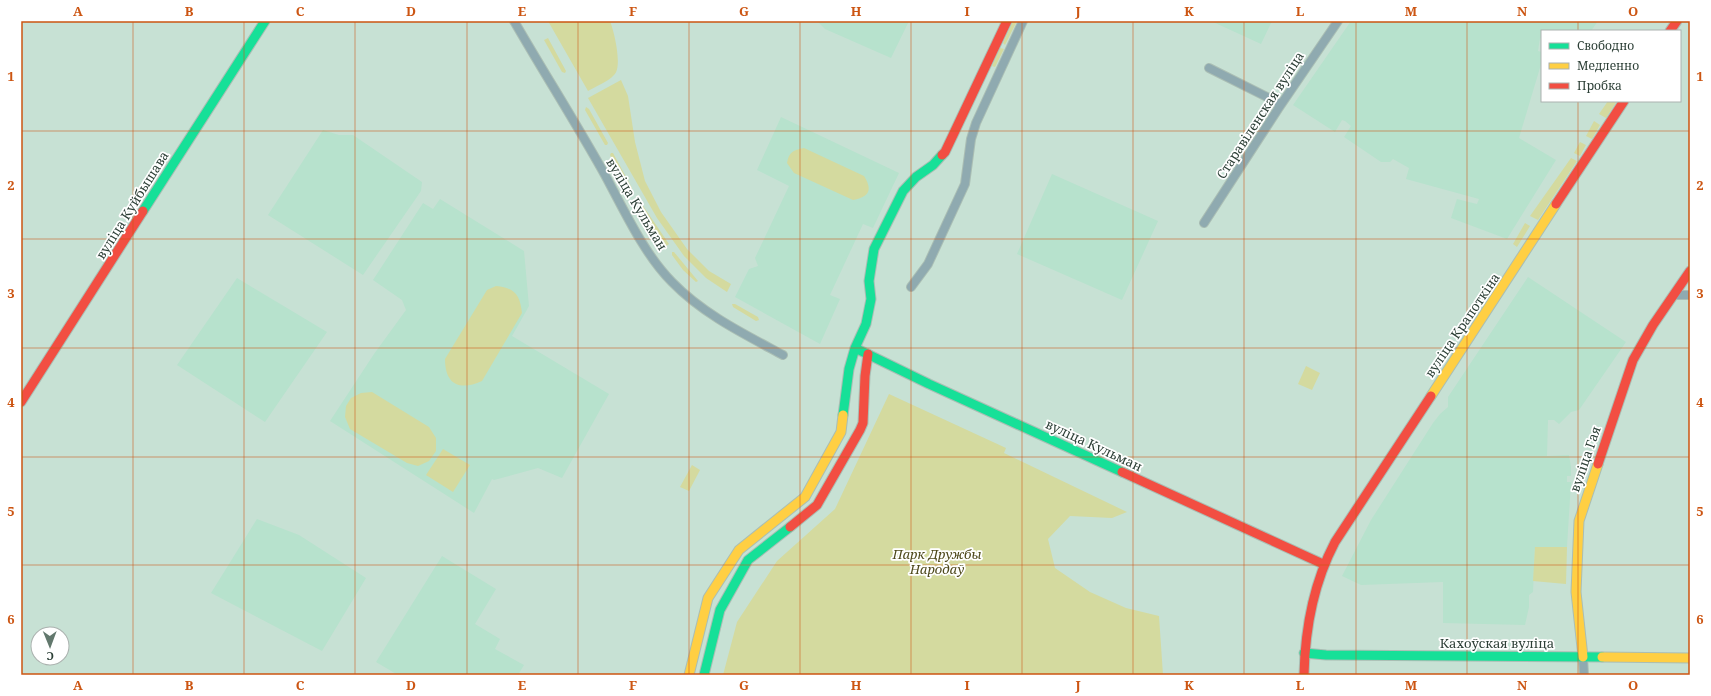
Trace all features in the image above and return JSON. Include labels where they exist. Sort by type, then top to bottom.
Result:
[{"type":"main road","name":"вуліца Куйбышава","points":[[21,402],[265,21]]},
{"type":"main road","points":[[689,675],[708,598],[739,550],[805,497],[841,432],[849,369],[855,348],[866,324],[871,299],[869,281],[874,249],[886,222],[903,191],[916,177],[933,165],[945,152],[1007,21]]},
{"type":"main road","points":[[1671,30],[1677,21]]},
{"type":"main road","name":"вуліца Крапоткіна","points":[[1304,675],[1304,653],[1309,612],[1323,564],[1335,542],[1623,102]]},
{"type":"main road","name":"вуліца Гая","points":[[1583,657],[1576,592],[1579,521],[1633,360],[1649,328],[1690,271]]},
{"type":"main road","name":"вуліца Кульман","points":[[855,348],[929,384],[1323,564]]},
{"type":"main road","points":[[704,675],[720,610],[748,560],[817,505],[860,430],[863,423],[865,376],[868,354]]},
{"type":"main road","name":"Кахоўская вуліца","points":[[1304,653],[1326,655],[1690,658]]},
{"type":"street","name":"вуліца Кульман","points":[[514,21],[638,236],[667,276],[684,294],[702,309],[783,355]]},
{"type":"street","points":[[911,287],[928,264],[964,184],[976,122],[1023,21]]},
{"type":"street","name":"Старавіленская вуліца","points":[[1204,223],[1281,104],[1338,21]]},
{"type":"street","points":[[1208,68],[1281,104]]},
{"type":"street","points":[[1674,295],[1690,295]]},
{"type":"street","name":"вуліца Гая","points":[[1583,657],[1584,675]]},
{"type":"shaded area","points":[[817,21],[909,21],[891,58],[825,29]]},
{"type":"shaded area","points":[[1211,21],[1272,21],[1261,44]]},
{"type":"shaded area","points":[[1351,21],[1598,21],[1592,30],[1541,30],[1541,38],[1538,51],[1541,52],[1541,64],[1519,138],[1556,160],[1507,239],[1451,218],[1457,199],[1477,204],[1479,199],[1406,179],[1409,168],[1393,159],[1390,162],[1381,162],[1344,137],[1351,126],[1345,121],[1342,120],[1335,132],[1293,105]]},
{"type":"shaded area","points":[[781,117],[899,173],[873,228],[863,224],[830,295],[840,299],[820,344],[735,297],[749,269],[758,266],[755,258],[789,186],[757,170]]},
{"type":"shaded area","points":[[323,130],[339,135],[353,135],[422,182],[421,191],[363,275],[268,215]]},
{"type":"shaded area","points":[[1052,174],[1158,221],[1122,300],[1017,254]]},
{"type":"shaded area","points":[[440,199],[524,251],[529,306],[512,336],[609,394],[562,478],[538,468],[494,480],[492,479],[474,513],[330,421],[374,354],[406,310],[402,300],[373,280],[423,203],[433,209]]},
{"type":"shaded area","points":[[1528,277],[1626,342],[1579,410],[1571,412],[1559,424],[1554,420],[1548,420],[1547,456],[1569,455],[1571,467],[1571,476],[1567,476],[1567,482],[1571,482],[1567,547],[1535,547],[1533,592],[1529,595],[1529,607],[1525,625],[1443,623],[1443,582],[1361,585],[1342,576],[1371,520],[1433,423],[1448,407],[1448,397]]},
{"type":"shaded area","points":[[237,278],[327,332],[265,422],[177,365]]},
{"type":"shaded area","points":[[257,519],[299,535],[366,578],[322,651],[211,593]]},
{"type":"shaded area","points":[[442,556],[496,589],[475,624],[500,639],[495,649],[524,665],[518,675],[398,675],[376,662]]},
{"type":"green space","points":[[548,21],[610,21],[614,33],[618,57],[617,71],[614,75],[605,82],[588,91]]},
{"type":"green space","points":[[1013,21],[1017,21],[1005,45],[1003,43]]},
{"type":"green space","points":[[548,38],[566,71],[565,73],[562,72],[544,40]]},
{"type":"green space","points":[[1000,48],[1004,49],[995,67],[992,66]]},
{"type":"green space","points":[[621,80],[628,96],[635,142],[645,181],[661,212],[687,249],[709,271],[731,284],[727,292],[706,278],[684,256],[657,218],[588,98]]},
{"type":"green space","points":[[1607,102],[1616,102],[1606,118],[1599,114]]},
{"type":"green space","points":[[586,107],[589,109],[608,143],[607,145],[605,145],[585,110]]},
{"type":"green space","points":[[1594,121],[1600,125],[1592,139],[1586,136]]},
{"type":"green space","points":[[1580,142],[1586,145],[1580,156],[1574,153]]},
{"type":"green space","points":[[804,148],[864,176],[869,189],[866,195],[853,200],[794,173],[787,163],[789,156],[794,151]]},
{"type":"green space","points":[[613,153],[632,188],[632,191],[610,155]]},
{"type":"green space","points":[[1571,158],[1577,161],[1538,220],[1530,216]]},
{"type":"green space","points":[[637,197],[669,244],[665,247],[635,199]]},
{"type":"green space","points":[[1525,223],[1530,226],[1517,247],[1513,244]]},
{"type":"green space","points":[[672,252],[674,252],[698,281],[696,282],[683,270],[672,255]]},
{"type":"green space","points":[[496,286],[512,291],[518,297],[522,313],[482,381],[467,385],[455,384],[448,375],[445,359],[487,290]]},
{"type":"green space","points":[[732,304],[735,304],[758,317],[759,320],[756,321],[733,307]]},
{"type":"green space","points":[[1306,366],[1320,373],[1312,390],[1298,384]]},
{"type":"green space","points":[[372,392],[429,427],[436,438],[436,451],[429,461],[418,466],[407,463],[350,429],[345,417],[346,406],[351,398],[361,393]]},
{"type":"green space","name":"Парк Дружбы Народаў","points":[[889,394],[1006,448],[1004,453],[1127,512],[1112,518],[1070,516],[1048,539],[1055,568],[1090,592],[1126,608],[1159,616],[1163,675],[723,675],[737,622],[777,561],[835,509]]},
{"type":"green space","points":[[443,449],[470,465],[453,492],[426,475]]},
{"type":"green space","points":[[692,465],[700,470],[689,491],[680,487]]},
{"type":"green space","points":[[1535,547],[1567,547],[1566,584],[1533,581]]},
{"type":"traffic: fast","points":[[143,211],[265,21]]},
{"type":"traffic: fast","points":[[843,415],[849,369],[855,348],[866,324],[871,299],[869,281],[874,249],[903,191],[916,177],[933,165],[942,155]]},
{"type":"traffic: fast","points":[[855,348],[929,384],[1122,472]]},
{"type":"traffic: fast","points":[[704,675],[720,610],[748,560],[790,527]]},
{"type":"traffic: fast","points":[[1304,653],[1326,655],[1602,657]]},
{"type":"traffic: slow","points":[[1431,396],[1556,204]]},
{"type":"traffic: slow","points":[[689,675],[708,598],[739,550],[805,497],[841,432],[843,415]]},
{"type":"traffic: slow","points":[[1583,657],[1576,592],[1579,521],[1598,464]]},
{"type":"traffic: slow","points":[[1602,657],[1690,658]]},
{"type":"traffic: jam","points":[[942,155],[945,152],[1007,21]]},
{"type":"traffic: jam","points":[[1671,30],[1677,21]]},
{"type":"traffic: jam","points":[[1556,204],[1623,102]]},
{"type":"traffic: jam","points":[[21,402],[143,211]]},
{"type":"traffic: jam","points":[[1598,464],[1633,360],[1653,325],[1690,271]]},
{"type":"traffic: jam","points":[[790,527],[817,505],[860,430],[863,423],[865,376],[868,354]]},
{"type":"traffic: jam","points":[[1304,675],[1308,623],[1316,590],[1327,558],[1335,542],[1431,396]]},
{"type":"traffic: jam","points":[[1122,472],[1323,564]]}]
